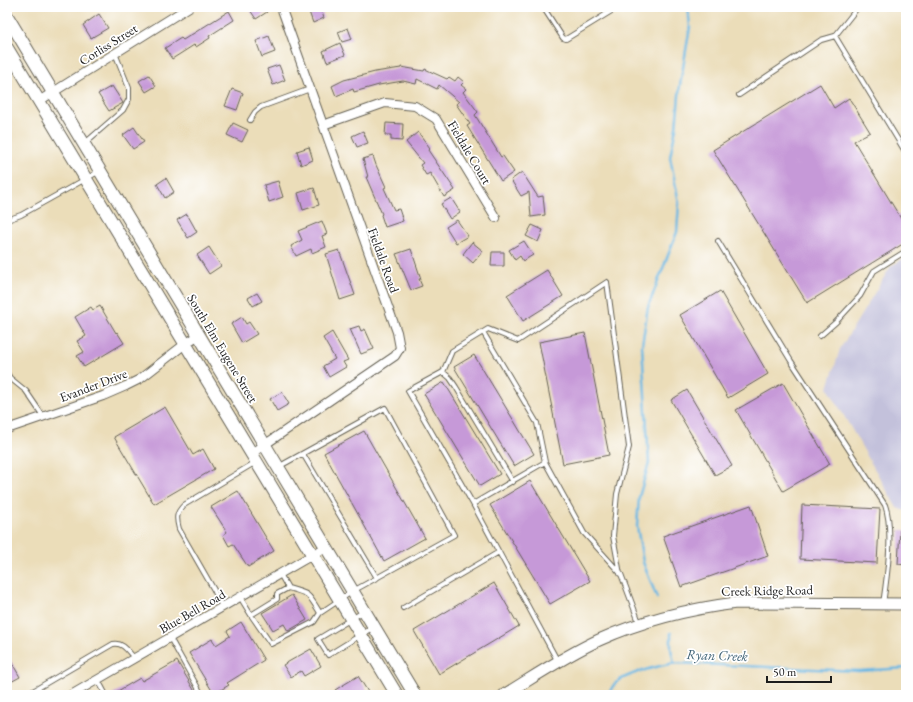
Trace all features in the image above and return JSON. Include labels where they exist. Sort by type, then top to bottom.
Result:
[{"type":"main road","name":"South Elm Eugene Street","points":[[7,16],[415,695]]},
{"type":"main road","points":[[7,48],[397,695]]},
{"type":"main road","name":"Creek Ridge Road","points":[[504,695],[558,662],[598,641],[669,614],[736,603],[906,604]]},
{"type":"street","name":"Corliss Street","points":[[39,101],[189,7]]},
{"type":"street","name":"Fieldale Road","points":[[253,458],[265,445],[395,356],[400,348],[397,332],[281,7]]},
{"type":"street","name":"Fieldale Court","points":[[323,125],[385,103],[414,106],[436,119],[496,218]]},
{"type":"street","name":"Evander Drive","points":[[7,428],[103,396],[140,379],[199,335]]},
{"type":"street","name":"Blue Bell Road","points":[[71,695],[326,547]]},
{"type":"lane","points":[[543,7],[563,38],[566,39],[618,7]]},
{"type":"lane","points":[[739,95],[820,40],[835,36],[858,7]]},
{"type":"lane","points":[[835,36],[906,153]]},
{"type":"lane","points":[[84,144],[123,110],[129,99],[129,88],[115,53]]},
{"type":"lane","points":[[250,120],[255,112],[261,107],[311,89]]},
{"type":"lane","points":[[7,220],[21,214],[100,171]]},
{"type":"lane","points":[[718,241],[792,361],[884,505],[888,518],[889,530],[887,574],[883,604]]},
{"type":"lane","points":[[820,336],[836,322],[860,296],[874,271],[906,251]]},
{"type":"lane","points":[[558,662],[473,504],[408,391],[443,372],[452,351],[488,329],[518,341],[607,282],[629,447],[617,494],[613,536],[620,574],[640,624]]},
{"type":"lane","points":[[483,332],[537,423],[545,462],[584,533],[620,574]]},
{"type":"lane","points":[[443,372],[450,378],[456,387],[513,482]]},
{"type":"lane","points":[[7,373],[10,378],[26,391],[43,416]]},
{"type":"lane","points":[[240,596],[271,644],[314,622],[320,613],[353,591],[454,535],[385,408],[278,468]]},
{"type":"lane","points":[[303,454],[377,578]]},
{"type":"lane","points":[[222,607],[214,590],[179,529],[176,518],[179,510],[184,505],[253,458]]},
{"type":"lane","points":[[473,504],[545,462]]},
{"type":"lane","points":[[403,608],[499,552]]},
{"type":"lane","points":[[280,573],[288,588]]},
{"type":"lane","points":[[251,615],[277,599],[277,594],[288,588],[306,593],[310,596],[320,613]]},
{"type":"lane","points":[[365,611],[318,639],[328,655],[374,627]]},
{"type":"lane","points":[[170,638],[202,695]]},
{"type":"lane","points":[[26,695],[33,693],[113,644],[117,643],[122,645],[134,658]]},
{"type":"lane","points":[[98,680],[106,695]]},
{"type":"shaded area","points":[[906,257],[906,511],[897,508],[828,388],[840,349],[891,266]]},
{"type":"building","points":[[248,7],[264,7],[267,12],[256,19]]},
{"type":"building","points":[[320,7],[324,18],[313,23],[308,9]]},
{"type":"building","points":[[229,11],[234,20],[209,36],[210,38],[196,47],[194,45],[172,59],[165,48],[181,38],[183,40]]},
{"type":"building","points":[[99,14],[108,28],[91,38],[83,25]]},
{"type":"building","points":[[348,28],[352,39],[342,42],[338,32]]},
{"type":"building","points":[[269,36],[275,52],[262,57],[256,41]]},
{"type":"building","points":[[340,43],[345,55],[327,62],[323,51]]},
{"type":"building","points":[[279,65],[285,80],[273,85],[267,69]]},
{"type":"building","points":[[401,67],[424,71],[425,69],[447,79],[449,77],[455,81],[458,77],[464,82],[461,85],[466,89],[463,92],[478,112],[475,115],[501,157],[503,156],[514,172],[501,181],[467,126],[470,124],[456,104],[459,102],[439,85],[437,89],[417,79],[416,84],[403,81],[379,85],[354,92],[353,89],[336,96],[332,86],[344,80]]},
{"type":"building","points":[[149,75],[156,86],[146,92],[139,81]]},
{"type":"building","points":[[820,84],[834,108],[849,98],[870,132],[854,141],[906,227],[906,242],[807,303],[713,150]]},
{"type":"building","points":[[112,86],[123,103],[109,111],[98,94]]},
{"type":"building","points":[[232,89],[243,93],[237,110],[225,106]]},
{"type":"building","points":[[233,123],[248,130],[242,142],[227,135]]},
{"type":"building","points":[[386,123],[403,124],[402,141],[391,140],[391,135],[385,135]]},
{"type":"building","points":[[134,127],[144,142],[133,149],[123,135]]},
{"type":"building","points":[[363,131],[368,143],[357,147],[352,136]]},
{"type":"building","points":[[418,132],[430,148],[428,150],[455,190],[444,197],[430,173],[426,175],[420,165],[423,163],[406,142]]},
{"type":"building","points":[[309,147],[313,160],[301,165],[297,151]]},
{"type":"building","points":[[373,156],[386,187],[384,188],[394,210],[399,209],[403,221],[385,227],[382,214],[366,177],[368,177],[363,159]]},
{"type":"building","points":[[522,172],[538,197],[543,196],[545,215],[531,217],[529,192],[521,196],[511,180]]},
{"type":"building","points":[[166,178],[174,192],[165,198],[157,184]]},
{"type":"building","points":[[278,181],[283,197],[269,202],[264,185]]},
{"type":"building","points":[[314,188],[319,205],[303,210],[298,193]]},
{"type":"building","points":[[451,198],[460,212],[450,219],[441,204]]},
{"type":"building","points":[[187,214],[197,232],[188,238],[177,220]]},
{"type":"building","points":[[457,220],[468,236],[456,243],[446,227]]},
{"type":"building","points":[[322,221],[327,234],[322,236],[326,247],[312,253],[311,249],[296,256],[291,246],[302,240],[298,231]]},
{"type":"building","points":[[532,225],[543,230],[538,242],[526,236]]},
{"type":"building","points":[[524,241],[533,255],[523,261],[520,256],[515,260],[509,250]]},
{"type":"building","points":[[472,242],[483,251],[473,263],[463,254]]},
{"type":"building","points":[[209,247],[221,266],[209,274],[197,255]]},
{"type":"building","points":[[411,249],[422,286],[411,290],[396,254]]},
{"type":"building","points":[[339,250],[355,295],[340,300],[326,254]]},
{"type":"building","points":[[492,252],[504,252],[504,266],[491,266]]},
{"type":"building","points":[[547,270],[563,296],[523,321],[507,295]]},
{"type":"building","points":[[720,291],[768,374],[728,398],[680,315]]},
{"type":"building","points":[[257,293],[262,301],[253,306],[248,298]]},
{"type":"building","points":[[100,306],[116,333],[117,332],[124,343],[84,367],[77,356],[84,352],[77,341],[86,336],[75,317],[91,307],[93,310]]},
{"type":"building","points":[[242,317],[246,324],[249,322],[257,334],[242,343],[231,324]]},
{"type":"building","points":[[359,326],[361,331],[365,329],[374,349],[361,354],[350,329]]},
{"type":"building","points":[[332,332],[348,360],[343,362],[346,367],[329,377],[323,366],[335,359],[323,338]]},
{"type":"building","points":[[585,333],[609,455],[563,464],[539,342]]},
{"type":"building","points":[[474,355],[534,454],[514,466],[454,367]]},
{"type":"building","points":[[444,382],[500,474],[480,486],[424,394]]},
{"type":"building","points":[[783,383],[830,464],[783,491],[736,410]]},
{"type":"building","points":[[687,390],[732,466],[715,475],[671,400]]},
{"type":"building","points":[[282,392],[289,404],[277,411],[270,399]]},
{"type":"building","points":[[165,407],[193,455],[203,449],[214,469],[154,504],[114,437]]},
{"type":"building","points":[[364,431],[425,538],[384,561],[324,453]]},
{"type":"building","points":[[530,481],[590,581],[550,604],[490,505]]},
{"type":"building","points":[[238,491],[274,551],[248,567],[233,544],[229,546],[223,535],[227,532],[211,507]]},
{"type":"building","points":[[751,505],[768,556],[681,587],[663,536]]},
{"type":"building","points":[[802,505],[880,509],[877,563],[800,559]]},
{"type":"building","points":[[900,530],[906,530],[906,565],[898,564]]},
{"type":"building","points":[[494,583],[519,626],[439,674],[414,631]]},
{"type":"building","points":[[292,595],[307,620],[288,631],[284,624],[273,630],[262,613]]},
{"type":"building","points":[[241,622],[264,660],[227,683],[229,685],[214,694],[189,653],[212,639],[216,645],[230,636],[227,631]]},
{"type":"building","points":[[311,649],[321,666],[304,676],[301,671],[291,677],[283,665]]},
{"type":"building","points":[[7,654],[20,677],[7,684]]},
{"type":"building","points":[[177,661],[197,695],[111,695],[140,678],[142,681]]},
{"type":"building","points":[[358,676],[370,695],[338,695],[335,690]]},
{"type":"waterway","points":[[657,598],[643,562],[637,526],[639,497],[649,463],[642,345],[648,307],[677,232],[679,203],[670,157],[676,128],[680,85],[690,27],[688,7]]},
{"type":"waterway","points":[[671,633],[671,649],[674,663]]},
{"type":"waterway","name":"Ryan Creek","points":[[609,695],[613,686],[632,674],[674,663],[859,671],[906,668]]}]
